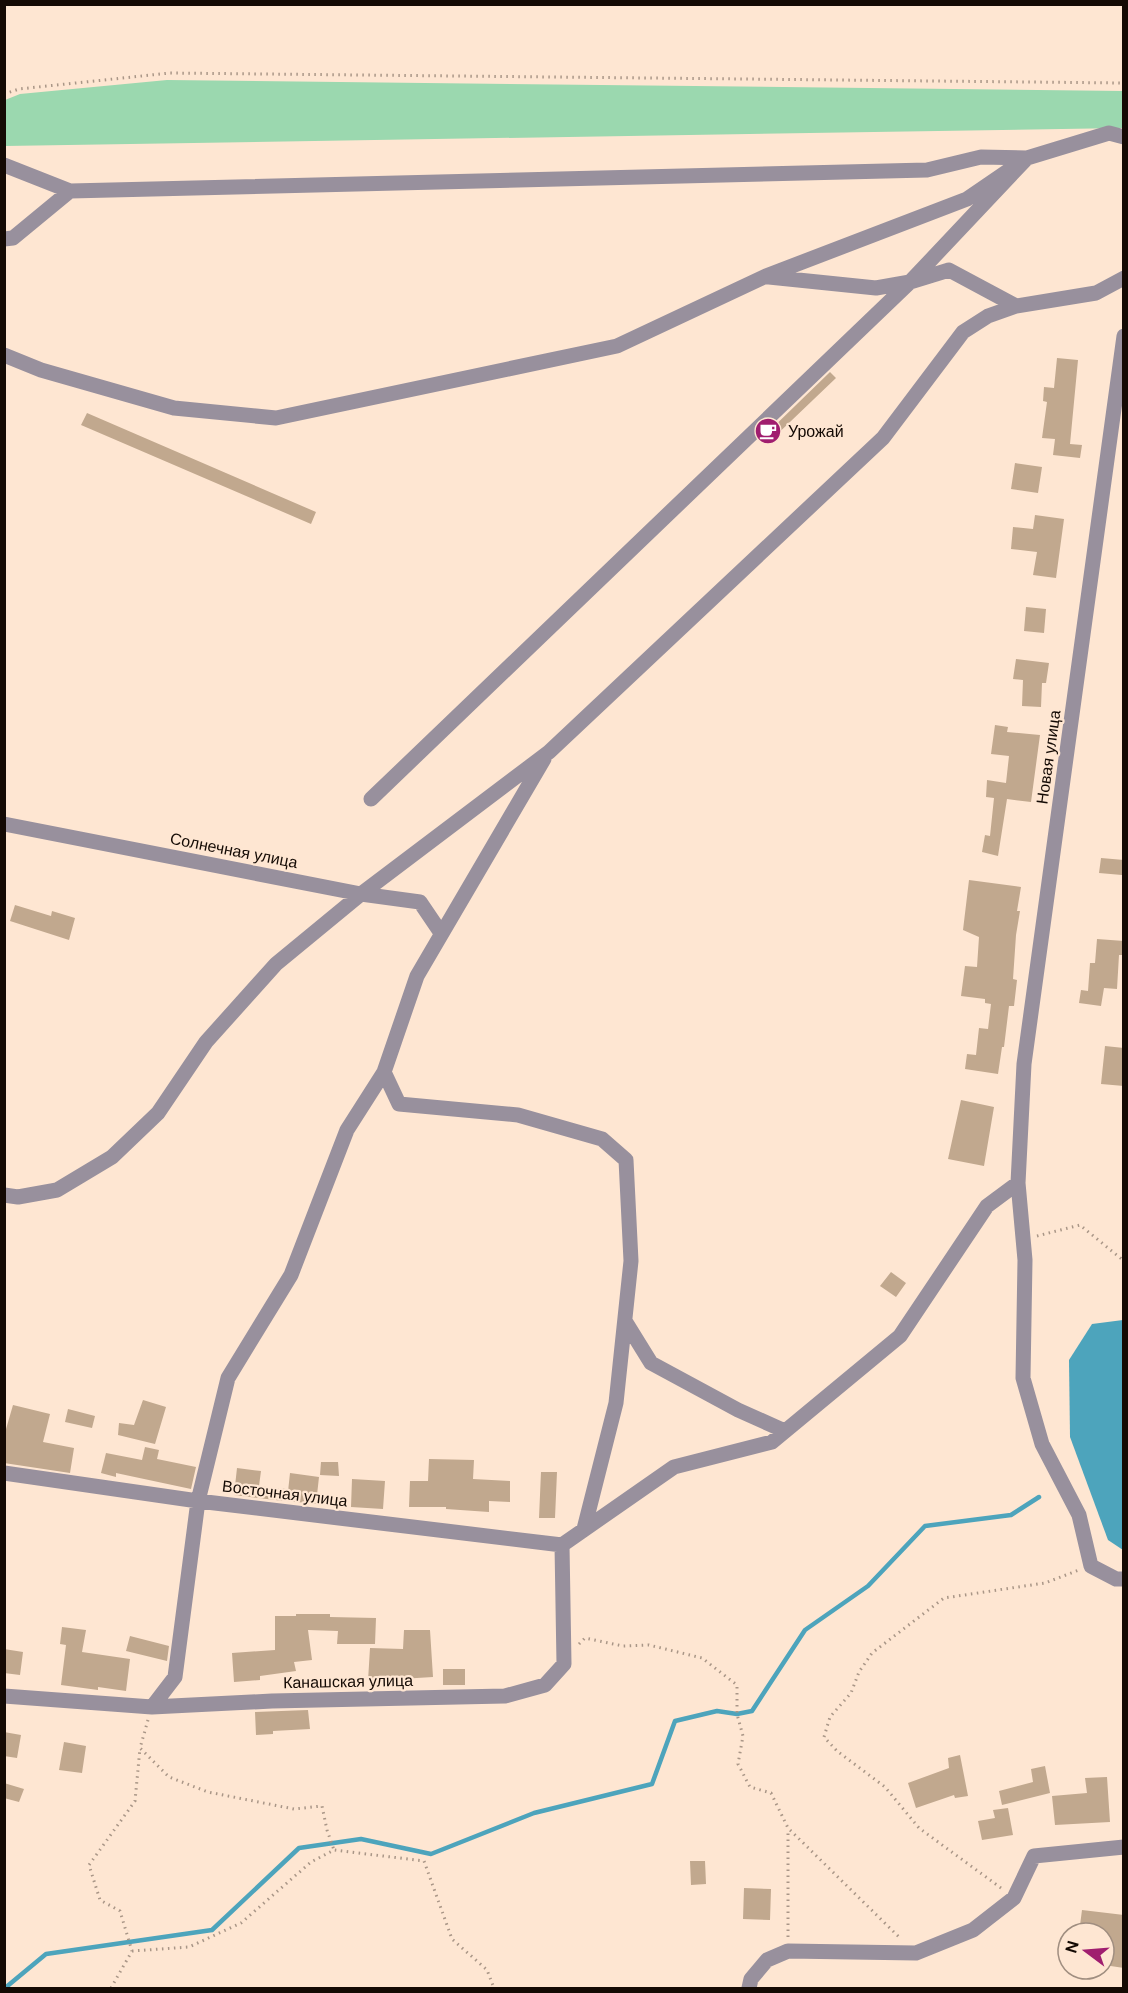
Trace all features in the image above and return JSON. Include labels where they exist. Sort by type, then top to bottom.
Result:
[{"type":"street","points":[[4,355],[41,370],[174,408],[276,418],[617,346],[766,276],[967,200],[1027,158],[1108,133],[1124,137]]},
{"type":"street","points":[[4,165],[70,191],[927,170],[981,157],[1027,158]]},
{"type":"street","points":[[371,799],[910,282],[1027,158]]},
{"type":"street","points":[[4,239],[13,238],[70,191]]},
{"type":"street","points":[[766,276],[876,288],[910,282],[949,270],[1016,306]]},
{"type":"street","points":[[4,1195],[18,1197],[57,1190],[112,1156],[158,1113],[206,1042],[276,964],[362,894],[549,752],[883,438],[963,332],[988,316],[1016,306],[1096,293],[1124,278]]},
{"type":"street","name":"Новая улица","points":[[1091,1566],[1079,1515],[1042,1444],[1023,1378],[1025,1260],[1018,1182],[1024,1064],[1124,336]]},
{"type":"street","points":[[152,1707],[175,1677],[198,1501],[228,1378],[291,1275],[347,1130],[384,1072],[417,976],[549,752]]},
{"type":"street","name":"Солнечная улица","points":[[4,824],[362,894],[420,902],[441,933]]},
{"type":"street","points":[[384,1072],[399,1104],[518,1115],[602,1139],[626,1160],[631,1262],[616,1403],[584,1529]]},
{"type":"street","points":[[564,1664],[562,1545],[674,1467],[772,1442],[900,1336],[987,1206],[1018,1182]]},
{"type":"street","points":[[625,1321],[651,1363],[785,1431]]},
{"type":"street","name":"Восточная улица","points":[[4,1473],[198,1501],[562,1545]]},
{"type":"street","points":[[1091,1566],[1116,1579],[1124,1579]]},
{"type":"street","name":"Канашская улица","points":[[4,1696],[152,1707],[272,1701],[505,1696],[545,1685],[564,1664]]},
{"type":"street","points":[[749,1989],[751,1979],[767,1960],[788,1951],[916,1953],[973,1930],[1014,1898],[1034,1856],[1124,1847]]},
{"type":"path","points":[[4,94],[19,89],[170,73],[1124,83]]},
{"type":"path","points":[[1023,1240],[1080,1225],[1124,1261]]},
{"type":"path","points":[[1014,1898],[919,1828],[885,1787],[837,1751],[824,1737],[830,1717],[851,1693],[859,1672],[872,1653],[944,1598],[1046,1583],[1091,1566]]},
{"type":"path","points":[[564,1664],[585,1638],[623,1646],[649,1645],[702,1658],[737,1685],[737,1714],[743,1736],[738,1764],[750,1787],[771,1793],[788,1828],[916,1953]]},
{"type":"path","points":[[111,1989],[132,1952],[120,1911],[100,1900],[89,1865],[135,1801],[140,1748],[152,1707]]},
{"type":"path","points":[[140,1748],[169,1777],[207,1792],[294,1809],[322,1806],[334,1850]]},
{"type":"path","points":[[788,1828],[788,1951]]},
{"type":"path","points":[[132,1952],[189,1947],[241,1923],[311,1862],[334,1850],[424,1861],[452,1939],[487,1970],[494,1989]]},
{"type":"green space","points":[[167,80],[1123,91],[1123,128],[5,146],[5,100],[20,94]]},
{"type":"water","points":[[1124,1320],[1123,1550],[1108,1540],[1070,1437],[1069,1360],[1092,1324]]},
{"type":"building","points":[[1057,358],[1078,360],[1070,444],[1082,445],[1080,458],[1053,455],[1055,439],[1042,438],[1047,402],[1043,401],[1044,387],[1054,388]]},
{"type":"building","points":[[830,372],[836,378],[768,443],[762,438]]},
{"type":"building","points":[[87,413],[316,512],[311,524],[81,425]]},
{"type":"building","points":[[1015,463],[1042,467],[1038,493],[1011,489]]},
{"type":"building","points":[[1035,515],[1064,519],[1056,578],[1033,575],[1037,552],[1011,549],[1013,527],[1033,529]]},
{"type":"building","points":[[1026,607],[1046,609],[1044,633],[1024,631]]},
{"type":"building","points":[[1016,659],[1049,663],[1046,683],[1042,683],[1041,707],[1022,706],[1023,680],[1013,679]]},
{"type":"building","points":[[995,725],[1008,727],[1007,732],[1040,735],[1031,802],[1007,799],[998,856],[982,852],[985,835],[990,836],[994,798],[986,797],[987,780],[1006,783],[1009,756],[991,754]]},
{"type":"building","points":[[1101,858],[1124,860],[1122,875],[1099,873]]},
{"type":"building","points":[[969,880],[1021,887],[1017,911],[1020,911],[1013,979],[1017,980],[1014,1006],[1009,1006],[998,1074],[965,1069],[967,1054],[976,1055],[979,1028],[988,1029],[991,1004],[985,1003],[985,999],[961,996],[965,966],[977,967],[979,937],[963,930]]},
{"type":"building","points":[[15,905],[51,916],[52,911],[75,918],[69,940],[10,921]]},
{"type":"building","points":[[1097,939],[1124,941],[1124,955],[1119,955],[1117,989],[1104,988],[1101,1006],[1079,1003],[1081,990],[1088,991],[1090,963],[1095,963]]},
{"type":"building","points":[[1105,1046],[1124,1048],[1124,1086],[1101,1084]]},
{"type":"building","points":[[961,1100],[994,1107],[984,1166],[948,1159]]},
{"type":"building","points":[[891,1272],[906,1283],[896,1297],[880,1286]]},
{"type":"building","points":[[143,1400],[166,1407],[155,1444],[118,1435],[119,1423],[134,1425]]},
{"type":"building","points":[[13,1405],[50,1414],[43,1442],[74,1448],[70,1473],[4,1463],[4,1436]]},
{"type":"building","points":[[68,1409],[95,1416],[92,1428],[65,1422]]},
{"type":"building","points":[[145,1447],[159,1450],[157,1459],[196,1467],[191,1489],[116,1473],[116,1477],[101,1473],[106,1453],[142,1460]]},
{"type":"building","points":[[429,1459],[474,1460],[473,1479],[510,1481],[510,1502],[489,1501],[489,1512],[446,1509],[446,1507],[409,1507],[410,1481],[428,1481]]},
{"type":"building","points":[[321,1462],[338,1462],[339,1476],[320,1475]]},
{"type":"building","points":[[237,1468],[261,1471],[259,1486],[286,1489],[284,1501],[234,1495]]},
{"type":"building","points":[[541,1472],[557,1472],[555,1518],[539,1518]]},
{"type":"building","points":[[290,1473],[319,1477],[316,1504],[287,1501]]},
{"type":"building","points":[[352,1479],[385,1481],[383,1509],[351,1507]]},
{"type":"building","points":[[296,1614],[376,1618],[375,1644],[337,1644],[338,1631],[308,1630],[312,1660],[294,1662],[296,1671],[260,1676],[260,1680],[234,1682],[232,1653],[275,1650],[275,1616],[296,1616]]},
{"type":"building","points":[[62,1627],[86,1630],[82,1652],[130,1659],[126,1691],[61,1685],[66,1645],[60,1644]]},
{"type":"building","points":[[404,1630],[430,1630],[433,1677],[368,1681],[370,1648],[403,1649]]},
{"type":"building","points":[[130,1636],[169,1646],[167,1661],[126,1651]]},
{"type":"building","points":[[4,1649],[23,1652],[20,1675],[4,1673]]},
{"type":"building","points":[[443,1669],[465,1669],[465,1685],[443,1685]]},
{"type":"building","points":[[308,1710],[310,1729],[273,1731],[273,1734],[256,1735],[255,1712]]},
{"type":"building","points":[[4,1732],[21,1735],[17,1758],[4,1756]]},
{"type":"building","points":[[64,1742],[86,1746],[82,1773],[59,1770]]},
{"type":"building","points":[[960,1755],[968,1796],[955,1798],[954,1795],[916,1808],[908,1783],[949,1768],[948,1758]]},
{"type":"building","points":[[1045,1766],[1050,1793],[1002,1805],[999,1791],[1033,1782],[1031,1769]]},
{"type":"building","points":[[1107,1777],[1110,1822],[1055,1825],[1052,1796],[1087,1793],[1085,1778]]},
{"type":"building","points":[[4,1783],[24,1789],[19,1802],[4,1798]]},
{"type":"building","points":[[1008,1808],[1013,1835],[982,1840],[978,1821],[995,1818],[993,1810]]},
{"type":"building","points":[[690,1861],[705,1861],[706,1884],[691,1885]]},
{"type":"building","points":[[744,1888],[771,1889],[770,1920],[743,1919]]},
{"type":"building","points":[[1082,1910],[1124,1915],[1124,1968],[1116,1967],[1116,1921],[1081,1921]]},
{"type":"waterway","points":[[5,1988],[46,1954],[212,1930],[299,1848],[361,1839],[431,1854],[534,1813],[652,1784],[675,1721],[717,1711],[737,1714],[752,1711],[805,1630],[868,1586],[925,1526],[1011,1515],[1039,1497]]},
{"type":"place","name":"Урожай","points":[[768,431]]}]
